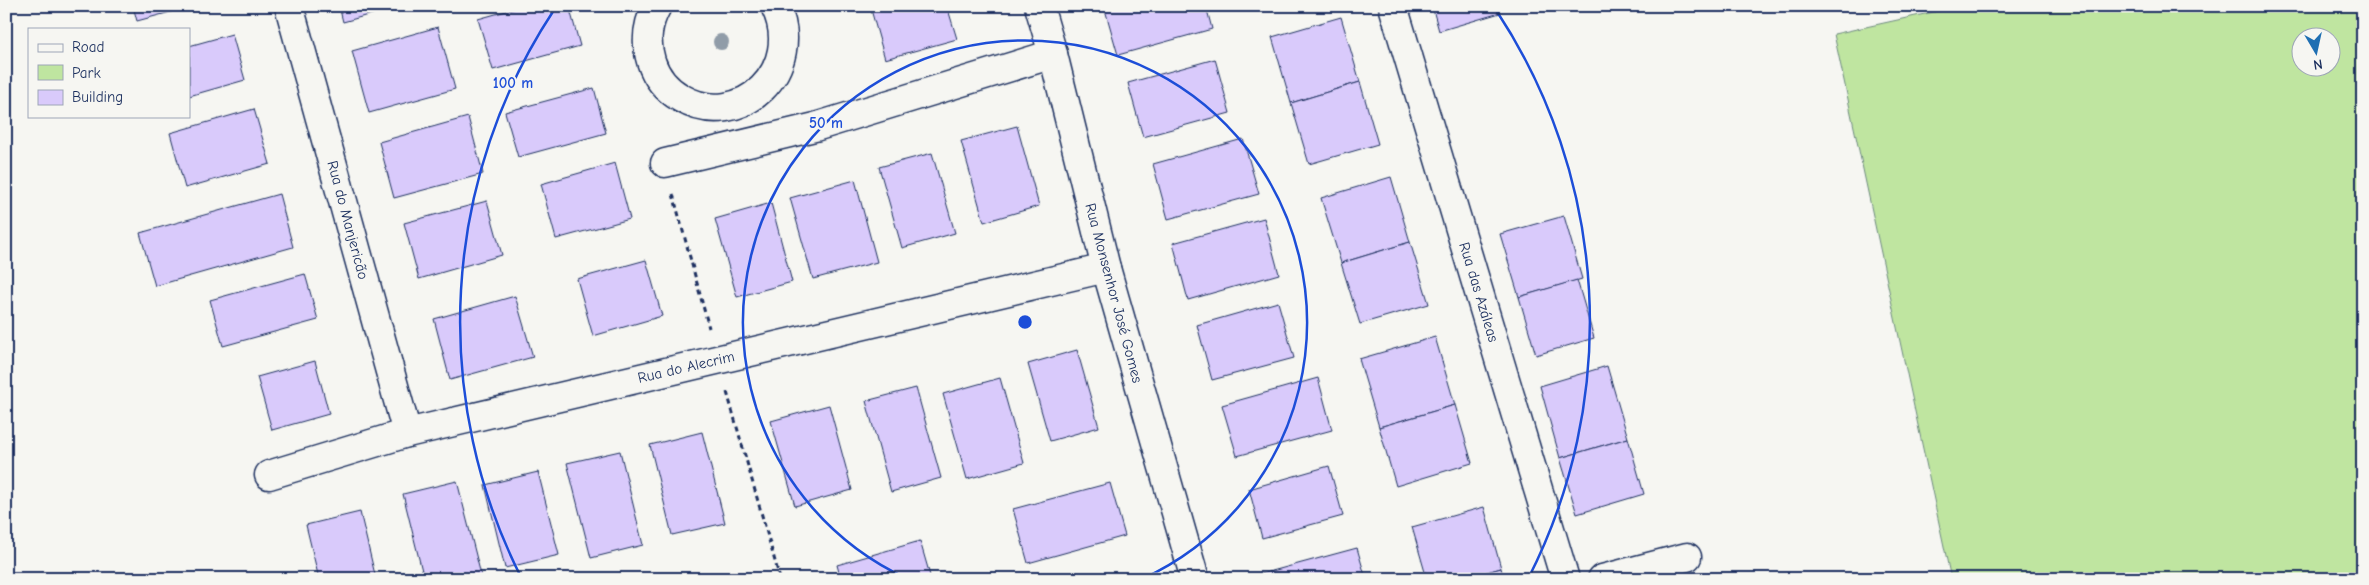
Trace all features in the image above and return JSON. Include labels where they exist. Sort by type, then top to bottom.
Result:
[{"type":"street","name":"Rua do Manjericão","points":[[289,6],[407,433]]},
{"type":"street","points":[[656,6],[649,20],[646,46],[654,71],[671,92],[694,106],[721,108],[747,100],[768,84],[781,60],[784,34],[775,6]]},
{"type":"street","name":"Rua Monsenhor José Gomes","points":[[1039,6],[1053,54],[1106,268],[1195,579]]},
{"type":"street","name":"Rua das Azáleas","points":[[1393,6],[1565,579]]},
{"type":"street","points":[[665,163],[815,126],[1053,54]]},
{"type":"street","name":"Rua do Alecrim","points":[[269,475],[407,433],[1106,268]]},
{"type":"street","points":[[1602,579],[1686,557]]},
{"type":"green space","points":[[1961,6],[2363,6],[2363,579],[1951,579],[1834,34]]},
{"type":"building","points":[[133,6],[193,6],[137,21]]},
{"type":"building","points":[[339,6],[401,6],[343,22]]},
{"type":"building","points":[[524,6],[569,6],[580,46],[493,70],[478,19]]},
{"type":"building","points":[[870,6],[947,6],[957,39],[885,59]]},
{"type":"building","points":[[1104,6],[1206,6],[1212,29],[1118,55]]},
{"type":"building","points":[[1432,6],[1498,6],[1500,13],[1439,31]]},
{"type":"building","points":[[1341,17],[1360,82],[1291,103],[1272,37]]},
{"type":"building","points":[[438,27],[455,89],[369,113],[352,51]]},
{"type":"building","points":[[232,34],[245,80],[190,96],[190,46]]},
{"type":"building","points":[[1215,59],[1230,113],[1143,137],[1128,83]]},
{"type":"building","points":[[1360,82],[1378,144],[1309,164],[1291,103]]},
{"type":"building","points":[[594,88],[606,133],[518,157],[505,112]]},
{"type":"building","points":[[254,109],[270,164],[185,188],[170,133]]},
{"type":"building","points":[[468,117],[483,174],[394,198],[379,142]]},
{"type":"building","points":[[1017,126],[1039,206],[984,222],[961,141]]},
{"type":"building","points":[[1243,139],[1259,194],[1168,219],[1153,164]]},
{"type":"building","points":[[932,153],[955,233],[902,248],[879,167]]},
{"type":"building","points":[[615,163],[630,219],[556,239],[541,184]]},
{"type":"building","points":[[1391,177],[1410,242],[1341,263],[1321,198]]},
{"type":"building","points":[[855,180],[877,262],[813,279],[790,198]]},
{"type":"building","points":[[279,194],[293,247],[155,286],[140,233]]},
{"type":"building","points":[[487,201],[502,255],[419,279],[404,223]]},
{"type":"building","points":[[771,203],[792,282],[737,297],[715,219]]},
{"type":"building","points":[[1564,216],[1582,279],[1519,297],[1500,234]]},
{"type":"building","points":[[1264,218],[1279,274],[1188,300],[1173,243]]},
{"type":"building","points":[[1410,242],[1429,304],[1360,324],[1341,263]]},
{"type":"building","points":[[646,260],[662,316],[593,336],[577,279]]},
{"type":"building","points":[[305,274],[318,320],[223,346],[210,300]]},
{"type":"building","points":[[1577,280],[1594,338],[1536,355],[1519,297]]},
{"type":"building","points":[[515,296],[533,357],[450,380],[434,319]]},
{"type":"building","points":[[1278,302],[1294,358],[1212,380],[1197,325]]},
{"type":"building","points":[[1435,337],[1455,405],[1379,427],[1359,359]]},
{"type":"building","points":[[1077,350],[1099,427],[1050,441],[1028,364]]},
{"type":"building","points":[[315,361],[329,414],[272,430],[257,377]]},
{"type":"building","points":[[1607,366],[1628,438],[1560,458],[1540,386]]},
{"type":"building","points":[[1000,378],[1024,463],[967,479],[943,394]]},
{"type":"building","points":[[1318,378],[1332,430],[1237,456],[1222,405]]},
{"type":"building","points":[[916,388],[941,478],[891,492],[866,401]]},
{"type":"building","points":[[829,405],[852,490],[795,506],[771,421]]},
{"type":"building","points":[[1455,405],[1472,463],[1396,486],[1379,427]]},
{"type":"building","points":[[702,432],[725,523],[672,535],[650,445]]},
{"type":"building","points":[[1628,438],[1644,494],[1577,514],[1560,458]]},
{"type":"building","points":[[620,451],[643,545],[591,558],[567,463]]},
{"type":"building","points":[[1329,466],[1343,516],[1262,538],[1249,489]]},
{"type":"building","points":[[538,472],[559,555],[505,568],[485,485]]},
{"type":"building","points":[[457,481],[482,579],[424,579],[403,494]]},
{"type":"building","points":[[1110,483],[1125,536],[1028,563],[1013,509]]},
{"type":"building","points":[[1484,507],[1501,568],[1463,579],[1427,579],[1412,527]]},
{"type":"building","points":[[360,512],[376,579],[319,579],[306,525]]},
{"type":"building","points":[[920,541],[931,579],[841,579],[837,565]]},
{"type":"building","points":[[1357,548],[1366,579],[1262,579],[1261,574]]},
{"type":"building","points":[[1501,568],[1504,579],[1463,579]]},
{"type":"building","points":[[1128,572],[1130,579],[1105,579]]}]
